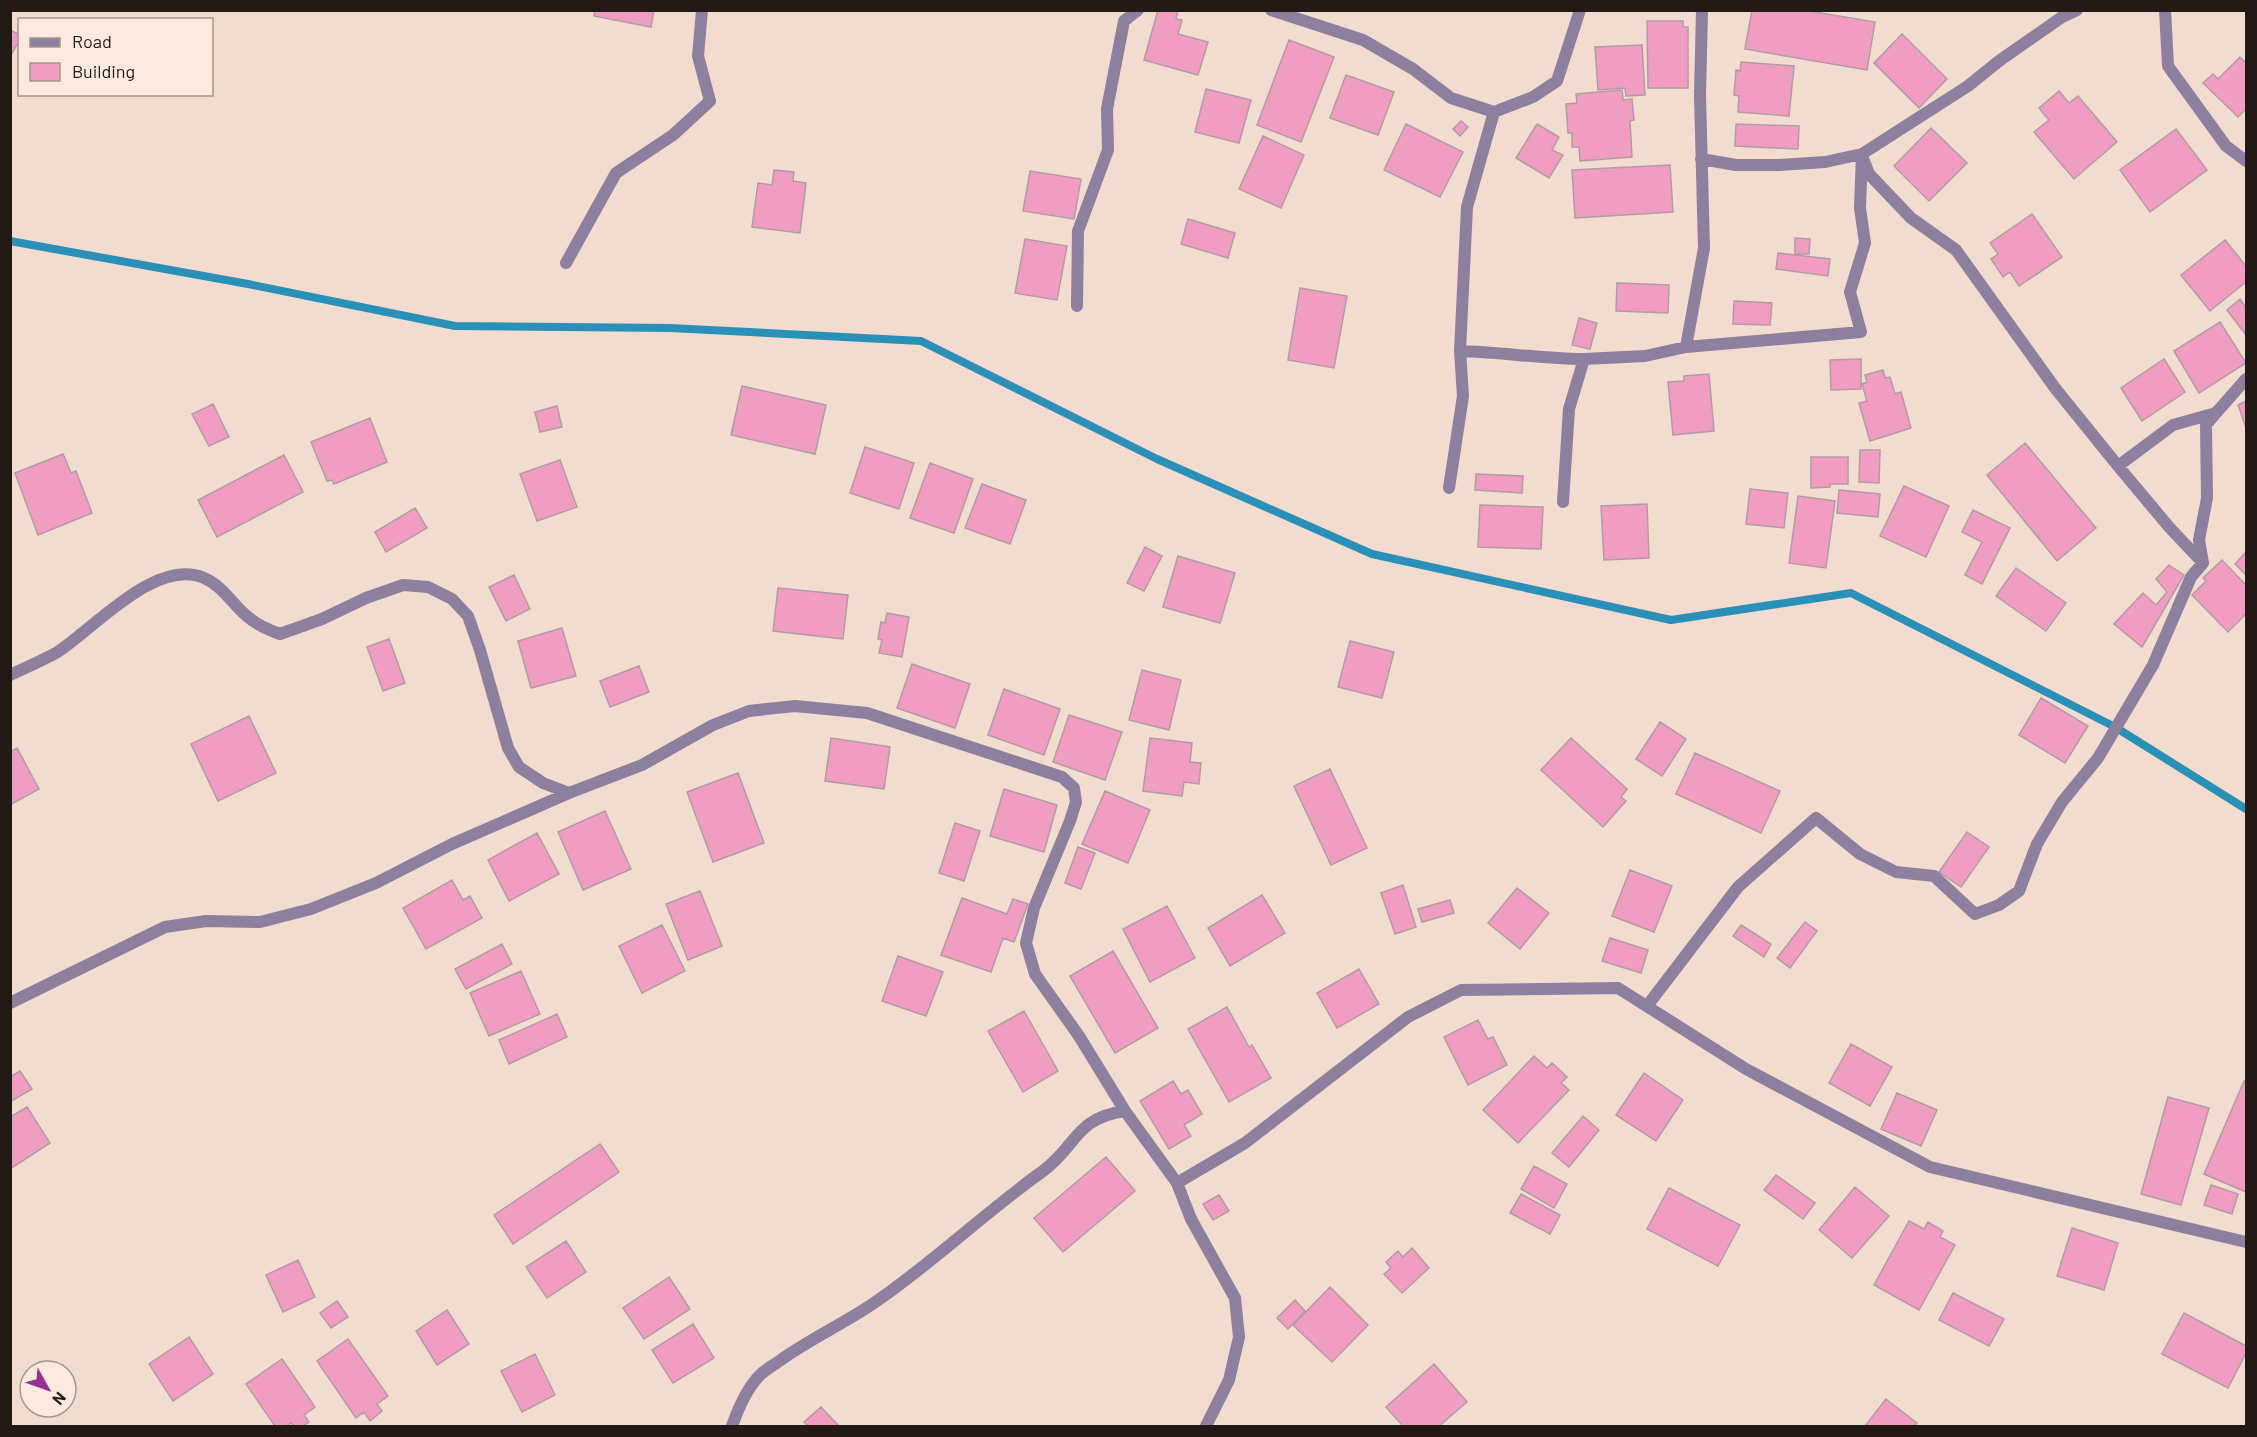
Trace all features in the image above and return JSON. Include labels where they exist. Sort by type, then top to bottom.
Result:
[{"type":"street","points":[[566,263],[616,173],[673,135],[710,101],[698,56],[702,10]]},
{"type":"street","points":[[1077,306],[1078,231],[1108,150],[1107,110],[1124,21],[1138,10]]},
{"type":"street","points":[[1271,10],[1363,40],[1413,69],[1451,98],[1494,112],[1533,97],[1557,81],[1580,10]]},
{"type":"street","points":[[1686,347],[1704,248],[1700,96],[1702,10]]},
{"type":"street","points":[[1701,159],[1736,165],[1779,165],[1825,162],[1862,154],[1968,86],[2008,54],[2062,17],[2077,10]]},
{"type":"street","points":[[2165,10],[2168,66],[2226,146],[2247,161]]},
{"type":"street","points":[[1449,488],[1463,396],[1460,351],[1467,207],[1494,112]]},
{"type":"street","points":[[1460,351],[1487,351],[1546,359],[1584,359],[1645,356],[1686,347],[1861,332],[1850,292],[1865,243],[1860,208],[1862,154]]},
{"type":"street","points":[[1862,154],[1869,174],[1911,218],[1956,250],[2055,388],[2169,528],[2203,563]]},
{"type":"street","points":[[1563,502],[1569,409],[1584,359]]},
{"type":"street","points":[[1647,1006],[1738,888],[1816,818],[1860,855],[1896,872],[1934,876],[1975,914],[1999,905],[2019,891],[2037,844],[2062,802],[2098,758],[2153,665],[2191,578],[2203,563],[2199,540],[2207,498],[2206,425],[2247,379]]},
{"type":"street","points":[[2118,466],[2173,425],[2216,413]]},
{"type":"street","points":[[10,675],[56,652],[117,604],[157,581],[184,572],[204,578],[219,586],[247,617],[280,634],[403,585],[428,587],[452,599],[468,616],[507,748],[519,767],[543,783],[569,793]]},
{"type":"street","points":[[10,1003],[165,927],[206,921],[260,922],[311,909],[376,884],[452,844],[569,793],[642,765],[713,725],[749,711],[795,706],[867,713],[1062,777],[1074,788],[1076,802],[1034,908],[1026,943],[1035,974],[1079,1036],[1125,1111],[1177,1183],[1191,1220],[1235,1298],[1239,1337],[1232,1369],[1229,1380],[1206,1426]]},
{"type":"street","points":[[1177,1183],[1245,1143],[1408,1017],[1461,990],[1618,988],[1746,1069],[1930,1167],[2247,1242]]},
{"type":"street","points":[[732,1426],[739,1407],[760,1375],[801,1345],[870,1306],[933,1260],[1012,1193],[1048,1168],[1074,1137],[1091,1122],[1105,1114],[1125,1111]]},
{"type":"building","points":[[595,10],[654,10],[651,27],[594,16]]},
{"type":"building","points":[[1158,10],[1178,11],[1176,19],[1182,20],[1178,34],[1208,42],[1198,75],[1144,60]]},
{"type":"building","points":[[1752,10],[1803,10],[1875,22],[1867,70],[1745,49]]},
{"type":"building","points":[[1647,21],[1683,21],[1683,27],[1688,27],[1688,88],[1648,88]]},
{"type":"building","points":[[10,30],[18,34],[18,43],[10,57]]},
{"type":"building","points":[[1902,34],[1947,79],[1919,108],[1874,63]]},
{"type":"building","points":[[1289,40],[1334,57],[1301,142],[1257,125]]},
{"type":"building","points":[[1642,45],[1645,95],[1626,96],[1625,88],[1598,90],[1595,47]]},
{"type":"building","points":[[2240,57],[2246,63],[2246,109],[2238,117],[2203,83],[2213,74],[2218,79]]},
{"type":"building","points":[[1741,62],[1794,66],[1789,116],[1738,112],[1739,96],[1734,95],[1736,70],[1740,71]]},
{"type":"building","points":[[1346,75],[1394,92],[1378,135],[1330,118]]},
{"type":"building","points":[[1206,89],[1251,100],[1239,143],[1195,132]]},
{"type":"building","points":[[1622,90],[1623,100],[1632,99],[1634,120],[1630,121],[1632,157],[1580,161],[1579,147],[1572,147],[1572,133],[1568,133],[1566,104],[1577,103],[1576,94]]},
{"type":"building","points":[[2059,91],[2069,103],[2078,96],[2117,142],[2074,179],[2034,132],[2049,120],[2039,108]]},
{"type":"building","points":[[1461,121],[1468,127],[1460,136],[1453,129]]},
{"type":"building","points":[[1406,124],[1463,152],[1440,197],[1384,170]]},
{"type":"building","points":[[1537,124],[1559,137],[1552,150],[1563,155],[1549,178],[1516,158]]},
{"type":"building","points":[[1736,124],[1799,126],[1798,149],[1735,146]]},
{"type":"building","points":[[1931,128],[1967,163],[1929,201],[1894,166]]},
{"type":"building","points":[[2176,129],[2207,170],[2150,212],[2120,170]]},
{"type":"building","points":[[1263,136],[1304,155],[1281,208],[1239,189]]},
{"type":"building","points":[[1670,165],[1673,212],[1575,218],[1572,170]]},
{"type":"building","points":[[774,170],[794,172],[793,181],[806,183],[800,233],[752,227],[758,183],[772,185]]},
{"type":"building","points":[[1030,171],[1081,179],[1074,219],[1023,211]]},
{"type":"building","points":[[2032,214],[2062,257],[2019,286],[2010,272],[2003,277],[1991,259],[1998,254],[1990,243]]},
{"type":"building","points":[[1188,219],[1235,233],[1228,258],[1181,244]]},
{"type":"building","points":[[1795,238],[1810,239],[1809,254],[1795,254]]},
{"type":"building","points":[[1025,239],[1067,246],[1057,300],[1015,293]]},
{"type":"building","points":[[2225,240],[2246,266],[2246,282],[2210,311],[2181,275]]},
{"type":"building","points":[[1778,253],[1830,259],[1828,276],[1776,269]]},
{"type":"building","points":[[1617,283],[1669,285],[1668,313],[1616,311]]},
{"type":"building","points":[[1300,288],[1347,296],[1334,368],[1288,360]]},
{"type":"building","points":[[2240,299],[2246,308],[2246,335],[2227,310]]},
{"type":"building","points":[[1734,301],[1772,303],[1770,325],[1733,324]]},
{"type":"building","points":[[1579,318],[1597,323],[1590,349],[1572,345]]},
{"type":"building","points":[[2220,322],[2246,363],[2199,393],[2174,351]]},
{"type":"building","points":[[1861,359],[1861,389],[1831,390],[1830,360]]},
{"type":"building","points":[[2164,359],[2185,392],[2142,421],[2121,388]]},
{"type":"building","points":[[1883,370],[1885,378],[1890,377],[1895,394],[1901,392],[1911,428],[1870,441],[1859,403],[1867,401],[1862,384],[1867,382],[1865,375]]},
{"type":"building","points":[[1709,374],[1714,431],[1673,435],[1668,382],[1684,381],[1684,376]]},
{"type":"building","points":[[742,386],[826,405],[815,454],[731,435]]},
{"type":"building","points":[[2246,401],[2246,428],[2238,405]]},
{"type":"building","points":[[213,404],[229,437],[209,446],[192,414]]},
{"type":"building","points":[[557,406],[562,427],[540,432],[535,412]]},
{"type":"building","points":[[370,418],[387,462],[334,484],[332,480],[327,481],[311,442]]},
{"type":"building","points":[[2025,443],[2096,528],[2057,561],[1987,475]]},
{"type":"building","points":[[865,447],[914,463],[899,509],[850,493]]},
{"type":"building","points":[[1860,450],[1880,450],[1879,483],[1859,482]]},
{"type":"building","points":[[63,454],[71,473],[76,471],[92,513],[38,535],[15,473]]},
{"type":"building","points":[[284,455],[303,492],[217,537],[198,500]]},
{"type":"building","points":[[1811,457],[1848,457],[1848,484],[1830,484],[1830,487],[1811,488]]},
{"type":"building","points":[[560,460],[577,507],[537,521],[520,474]]},
{"type":"building","points":[[930,463],[973,479],[954,533],[910,518]]},
{"type":"building","points":[[1476,474],[1523,476],[1522,493],[1475,490]]},
{"type":"building","points":[[982,484],[1026,500],[1010,544],[965,528]]},
{"type":"building","points":[[1904,486],[1949,506],[1926,557],[1880,536]]},
{"type":"building","points":[[1750,489],[1788,493],[1784,528],[1746,524]]},
{"type":"building","points":[[1839,490],[1880,494],[1878,517],[1837,513]]},
{"type":"building","points":[[1798,496],[1835,501],[1826,568],[1789,563]]},
{"type":"building","points":[[1647,504],[1649,558],[1604,560],[1601,506]]},
{"type":"building","points":[[1480,505],[1543,507],[1541,549],[1478,547]]},
{"type":"building","points":[[415,508],[427,528],[386,552],[375,532]]},
{"type":"building","points":[[1973,510],[2010,528],[1982,584],[1965,575],[1982,542],[1962,532]]},
{"type":"building","points":[[1145,547],[1162,556],[1144,591],[1127,583]]},
{"type":"building","points":[[2246,552],[2246,575],[2235,564]]},
{"type":"building","points":[[1178,556],[1235,573],[1220,623],[1163,607]]},
{"type":"building","points":[[2222,560],[2246,585],[2246,614],[2228,632],[2192,595],[2206,581],[2203,578]]},
{"type":"building","points":[[2169,565],[2184,575],[2142,647],[2114,624],[2143,593],[2156,605],[2167,592],[2156,579]]},
{"type":"building","points":[[2016,568],[2066,603],[2046,631],[1996,596]]},
{"type":"building","points":[[514,575],[530,609],[506,621],[489,587]]},
{"type":"building","points":[[778,588],[848,595],[843,639],[773,631]]},
{"type":"building","points":[[887,613],[909,617],[902,657],[879,653],[882,640],[878,639],[881,622],[885,623]]},
{"type":"building","points":[[562,628],[576,676],[531,688],[518,641]]},
{"type":"building","points":[[389,639],[405,683],[383,691],[367,647]]},
{"type":"building","points":[[1350,641],[1394,652],[1382,698],[1338,687]]},
{"type":"building","points":[[912,664],[970,684],[955,728],[897,708]]},
{"type":"building","points":[[639,666],[649,692],[610,707],[600,681]]},
{"type":"building","points":[[1142,670],[1181,680],[1169,730],[1129,720]]},
{"type":"building","points":[[1004,689],[1060,709],[1044,755],[988,735]]},
{"type":"building","points":[[2041,698],[2088,726],[2065,763],[2019,735]]},
{"type":"building","points":[[1069,715],[1122,732],[1105,780],[1053,762]]},
{"type":"building","points":[[249,716],[276,773],[218,801],[191,744]]},
{"type":"building","points":[[1660,722],[1686,739],[1662,776],[1636,759]]},
{"type":"building","points":[[831,738],[890,747],[884,789],[825,781]]},
{"type":"building","points":[[1150,738],[1192,743],[1190,762],[1201,763],[1199,784],[1184,782],[1182,796],[1143,791]]},
{"type":"building","points":[[1571,738],[1627,789],[1621,797],[1626,801],[1603,827],[1541,770]]},
{"type":"building","points":[[17,748],[39,789],[10,805],[10,752]]},
{"type":"building","points":[[1695,753],[1780,791],[1761,833],[1676,794]]},
{"type":"building","points":[[1330,769],[1367,848],[1331,865],[1294,786]]},
{"type":"building","points":[[738,773],[764,843],[713,862],[687,792]]},
{"type":"building","points":[[1004,789],[1057,805],[1044,852],[990,836]]},
{"type":"building","points":[[1105,791],[1150,810],[1128,863],[1082,844]]},
{"type":"building","points":[[605,811],[631,869],[583,890],[558,832]]},
{"type":"building","points":[[955,823],[980,831],[964,881],[939,873]]},
{"type":"building","points":[[1967,832],[1989,847],[1961,887],[1939,872]]},
{"type":"building","points":[[537,833],[559,874],[509,901],[488,860]]},
{"type":"building","points":[[1078,847],[1095,853],[1081,889],[1065,883]]},
{"type":"building","points":[[1630,870],[1672,886],[1654,932],[1612,916]]},
{"type":"building","points":[[452,880],[463,900],[470,896],[482,918],[426,949],[403,908]]},
{"type":"building","points":[[1403,885],[1416,927],[1395,934],[1381,893]]},
{"type":"building","points":[[1517,888],[1549,913],[1520,949],[1488,923]]},
{"type":"building","points":[[700,891],[722,946],[688,960],[666,904]]},
{"type":"building","points":[[1262,895],[1285,933],[1230,966],[1208,928]]},
{"type":"building","points":[[962,898],[1007,914],[1013,899],[1028,904],[1014,942],[1003,938],[991,972],[941,955]]},
{"type":"building","points":[[1450,900],[1454,913],[1422,922],[1418,909]]},
{"type":"building","points":[[1167,906],[1195,958],[1150,982],[1123,929]]},
{"type":"building","points":[[1805,922],[1817,931],[1790,968],[1777,958]]},
{"type":"building","points":[[662,925],[685,971],[642,993],[619,946]]},
{"type":"building","points":[[1741,925],[1771,944],[1764,957],[1733,936]]},
{"type":"building","points":[[1610,938],[1648,950],[1641,973],[1602,961]]},
{"type":"building","points":[[502,944],[512,964],[466,989],[455,969]]},
{"type":"building","points":[[1113,951],[1158,1028],[1115,1053],[1070,976]]},
{"type":"building","points":[[898,956],[943,972],[926,1016],[882,1001]]},
{"type":"building","points":[[1359,969],[1379,1004],[1337,1028],[1317,993]]},
{"type":"building","points":[[521,971],[540,1014],[489,1036],[470,993]]},
{"type":"building","points":[[1227,1007],[1249,1047],[1252,1045],[1271,1078],[1229,1102],[1188,1029]]},
{"type":"building","points":[[1024,1011],[1058,1071],[1023,1092],[988,1031]]},
{"type":"building","points":[[557,1014],[567,1037],[509,1064],[499,1040]]},
{"type":"building","points":[[1478,1020],[1488,1039],[1493,1037],[1507,1065],[1468,1085],[1444,1037]]},
{"type":"building","points":[[1851,1044],[1892,1067],[1870,1106],[1829,1083]]},
{"type":"building","points":[[1534,1056],[1547,1068],[1552,1063],[1567,1077],[1561,1083],[1569,1090],[1518,1143],[1483,1110]]},
{"type":"building","points":[[20,1071],[32,1089],[10,1102],[10,1077]]},
{"type":"building","points":[[1644,1073],[1683,1100],[1656,1141],[1616,1115]]},
{"type":"building","points":[[1173,1081],[1181,1094],[1188,1090],[1202,1114],[1184,1125],[1191,1136],[1169,1149],[1140,1101]]},
{"type":"building","points":[[2244,1081],[2246,1082],[2246,1192],[2204,1174]]},
{"type":"building","points":[[1897,1093],[1937,1110],[1921,1146],[1881,1129]]},
{"type":"building","points":[[2168,1097],[2209,1108],[2181,1205],[2141,1194]]},
{"type":"building","points":[[27,1107],[50,1143],[10,1169],[10,1117]]},
{"type":"building","points":[[1583,1116],[1599,1130],[1569,1167],[1552,1153]]},
{"type":"building","points":[[600,1144],[619,1172],[513,1244],[494,1215]]},
{"type":"building","points":[[1106,1157],[1135,1191],[1063,1252],[1034,1218]]},
{"type":"building","points":[[1534,1166],[1567,1184],[1554,1208],[1521,1189]]},
{"type":"building","points":[[1776,1175],[1815,1203],[1803,1219],[1764,1190]]},
{"type":"building","points":[[2211,1185],[2238,1194],[2232,1214],[2204,1205]]},
{"type":"building","points":[[1855,1187],[1889,1216],[1852,1258],[1819,1230]]},
{"type":"building","points":[[1669,1188],[1740,1225],[1718,1266],[1647,1229]]},
{"type":"building","points":[[1521,1194],[1560,1215],[1550,1234],[1510,1213]]},
{"type":"building","points":[[1219,1195],[1229,1211],[1213,1220],[1203,1204]]},
{"type":"building","points":[[1909,1221],[1924,1229],[1928,1222],[1943,1231],[1940,1237],[1955,1245],[1919,1310],[1874,1285]]},
{"type":"building","points":[[2072,1228],[2118,1243],[2104,1290],[2057,1276]]},
{"type":"building","points":[[566,1241],[586,1272],[547,1298],[526,1267]]},
{"type":"building","points":[[1412,1248],[1429,1268],[1402,1293],[1384,1274],[1391,1268],[1386,1262],[1398,1251],[1403,1257]]},
{"type":"building","points":[[298,1260],[315,1297],[283,1312],[266,1275]]},
{"type":"building","points":[[669,1277],[690,1309],[644,1339],[623,1308]]},
{"type":"building","points":[[1330,1287],[1368,1325],[1332,1362],[1293,1325]]},
{"type":"building","points":[[1953,1293],[2004,1319],[1989,1346],[1939,1320]]},
{"type":"building","points":[[1295,1300],[1305,1311],[1288,1329],[1277,1318]]},
{"type":"building","points":[[337,1301],[348,1317],[331,1328],[320,1313]]},
{"type":"building","points":[[447,1310],[469,1344],[437,1365],[416,1331]]},
{"type":"building","points":[[2184,1313],[2246,1346],[2246,1353],[2228,1388],[2162,1354]]},
{"type":"building","points":[[693,1324],[714,1358],[673,1383],[652,1350]]},
{"type":"building","points":[[189,1337],[213,1374],[173,1401],[149,1364]]},
{"type":"building","points":[[348,1339],[388,1396],[377,1404],[382,1411],[370,1421],[364,1412],[356,1418],[317,1361]]},
{"type":"building","points":[[535,1354],[555,1395],[522,1412],[501,1371]]},
{"type":"building","points":[[282,1359],[315,1407],[304,1415],[309,1422],[303,1426],[294,1426],[291,1423],[286,1426],[275,1426],[246,1384]]},
{"type":"building","points":[[1434,1364],[1467,1402],[1439,1426],[1403,1426],[1386,1407]]},
{"type":"building","points":[[1886,1399],[1917,1423],[1914,1426],[1865,1426]]},
{"type":"building","points":[[821,1407],[839,1426],[808,1426],[804,1422]]},
{"type":"waterway","points":[[10,241],[248,284],[455,326],[670,328],[921,341],[1157,459],[1372,554],[1671,620],[1851,593],[2115,727],[2246,809]]}]
